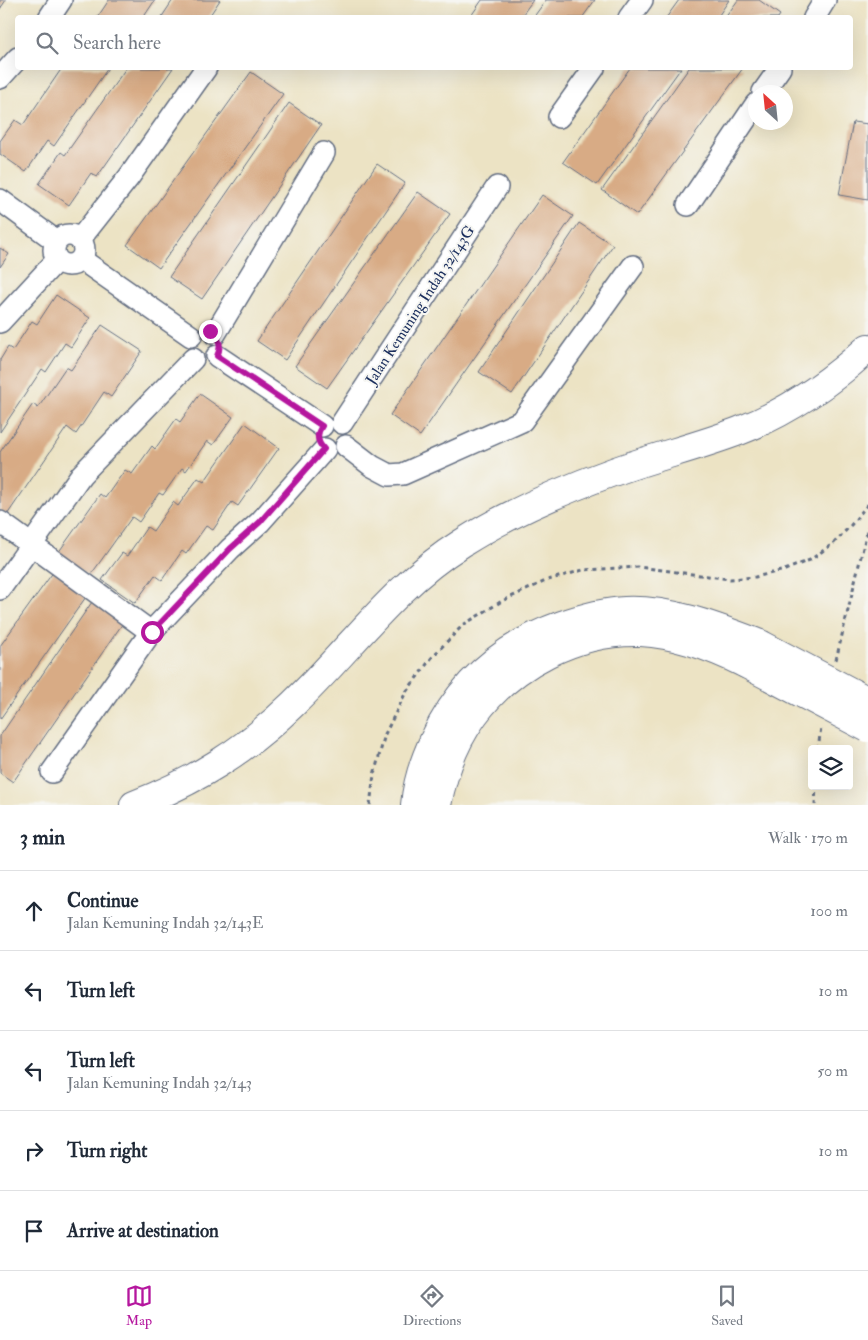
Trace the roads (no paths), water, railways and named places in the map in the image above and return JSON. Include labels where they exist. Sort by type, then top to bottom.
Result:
[{"type":"highway","points":[[134,805],[176,787],[226,759],[248,744],[295,703],[396,594],[424,569],[461,544],[504,518],[546,498],[615,471],[741,430],[788,407],[825,383],[868,348]]},
{"type":"highway","points":[[415,805],[416,791],[424,763],[441,726],[454,703],[477,676],[501,656],[528,640],[585,617],[625,611],[671,615],[719,628],[753,654],[868,728]]},
{"type":"highway","points":[[437,805],[450,757],[474,715],[495,691],[543,655],[562,646],[611,634],[642,632],[753,654],[868,701]]},
{"type":"street","points":[[52,15],[62,0]]},
{"type":"street","points":[[631,15],[642,0]]},
{"type":"street","points":[[816,15],[826,0]]},
{"type":"street","points":[[0,78],[15,61]]},
{"type":"street","points":[[0,200],[57,251],[63,264],[70,266],[76,264],[81,249],[205,70]]},
{"type":"street","points":[[559,117],[593,70]]},
{"type":"street","points":[[769,85],[779,70]]},
{"type":"street","points":[[688,205],[748,116]]},
{"type":"street","points":[[215,334],[324,153]]},
{"type":"street","name":"Jalan Kemuning Indah 32/143G","points":[[332,424],[497,187]]},
{"type":"street","points":[[0,322],[57,251],[61,236],[68,234],[75,236],[81,249],[191,336]]},
{"type":"street","points":[[346,446],[372,466],[389,475],[403,474],[522,421],[632,266]]},
{"type":"street","points":[[200,330],[210,331],[215,334],[220,342],[217,356],[213,360],[203,363],[193,359],[188,350],[188,340],[191,336],[200,330]]},
{"type":"street","points":[[217,356],[332,424],[348,431],[349,441],[346,446],[334,452],[324,449],[318,441],[319,430],[332,424]]},
{"type":"street","points":[[0,589],[81,475],[193,359]]},
{"type":"street","points":[[52,772],[152,632],[230,549],[260,522],[324,449]]},
{"type":"street","points":[[0,522],[152,632]]}]
